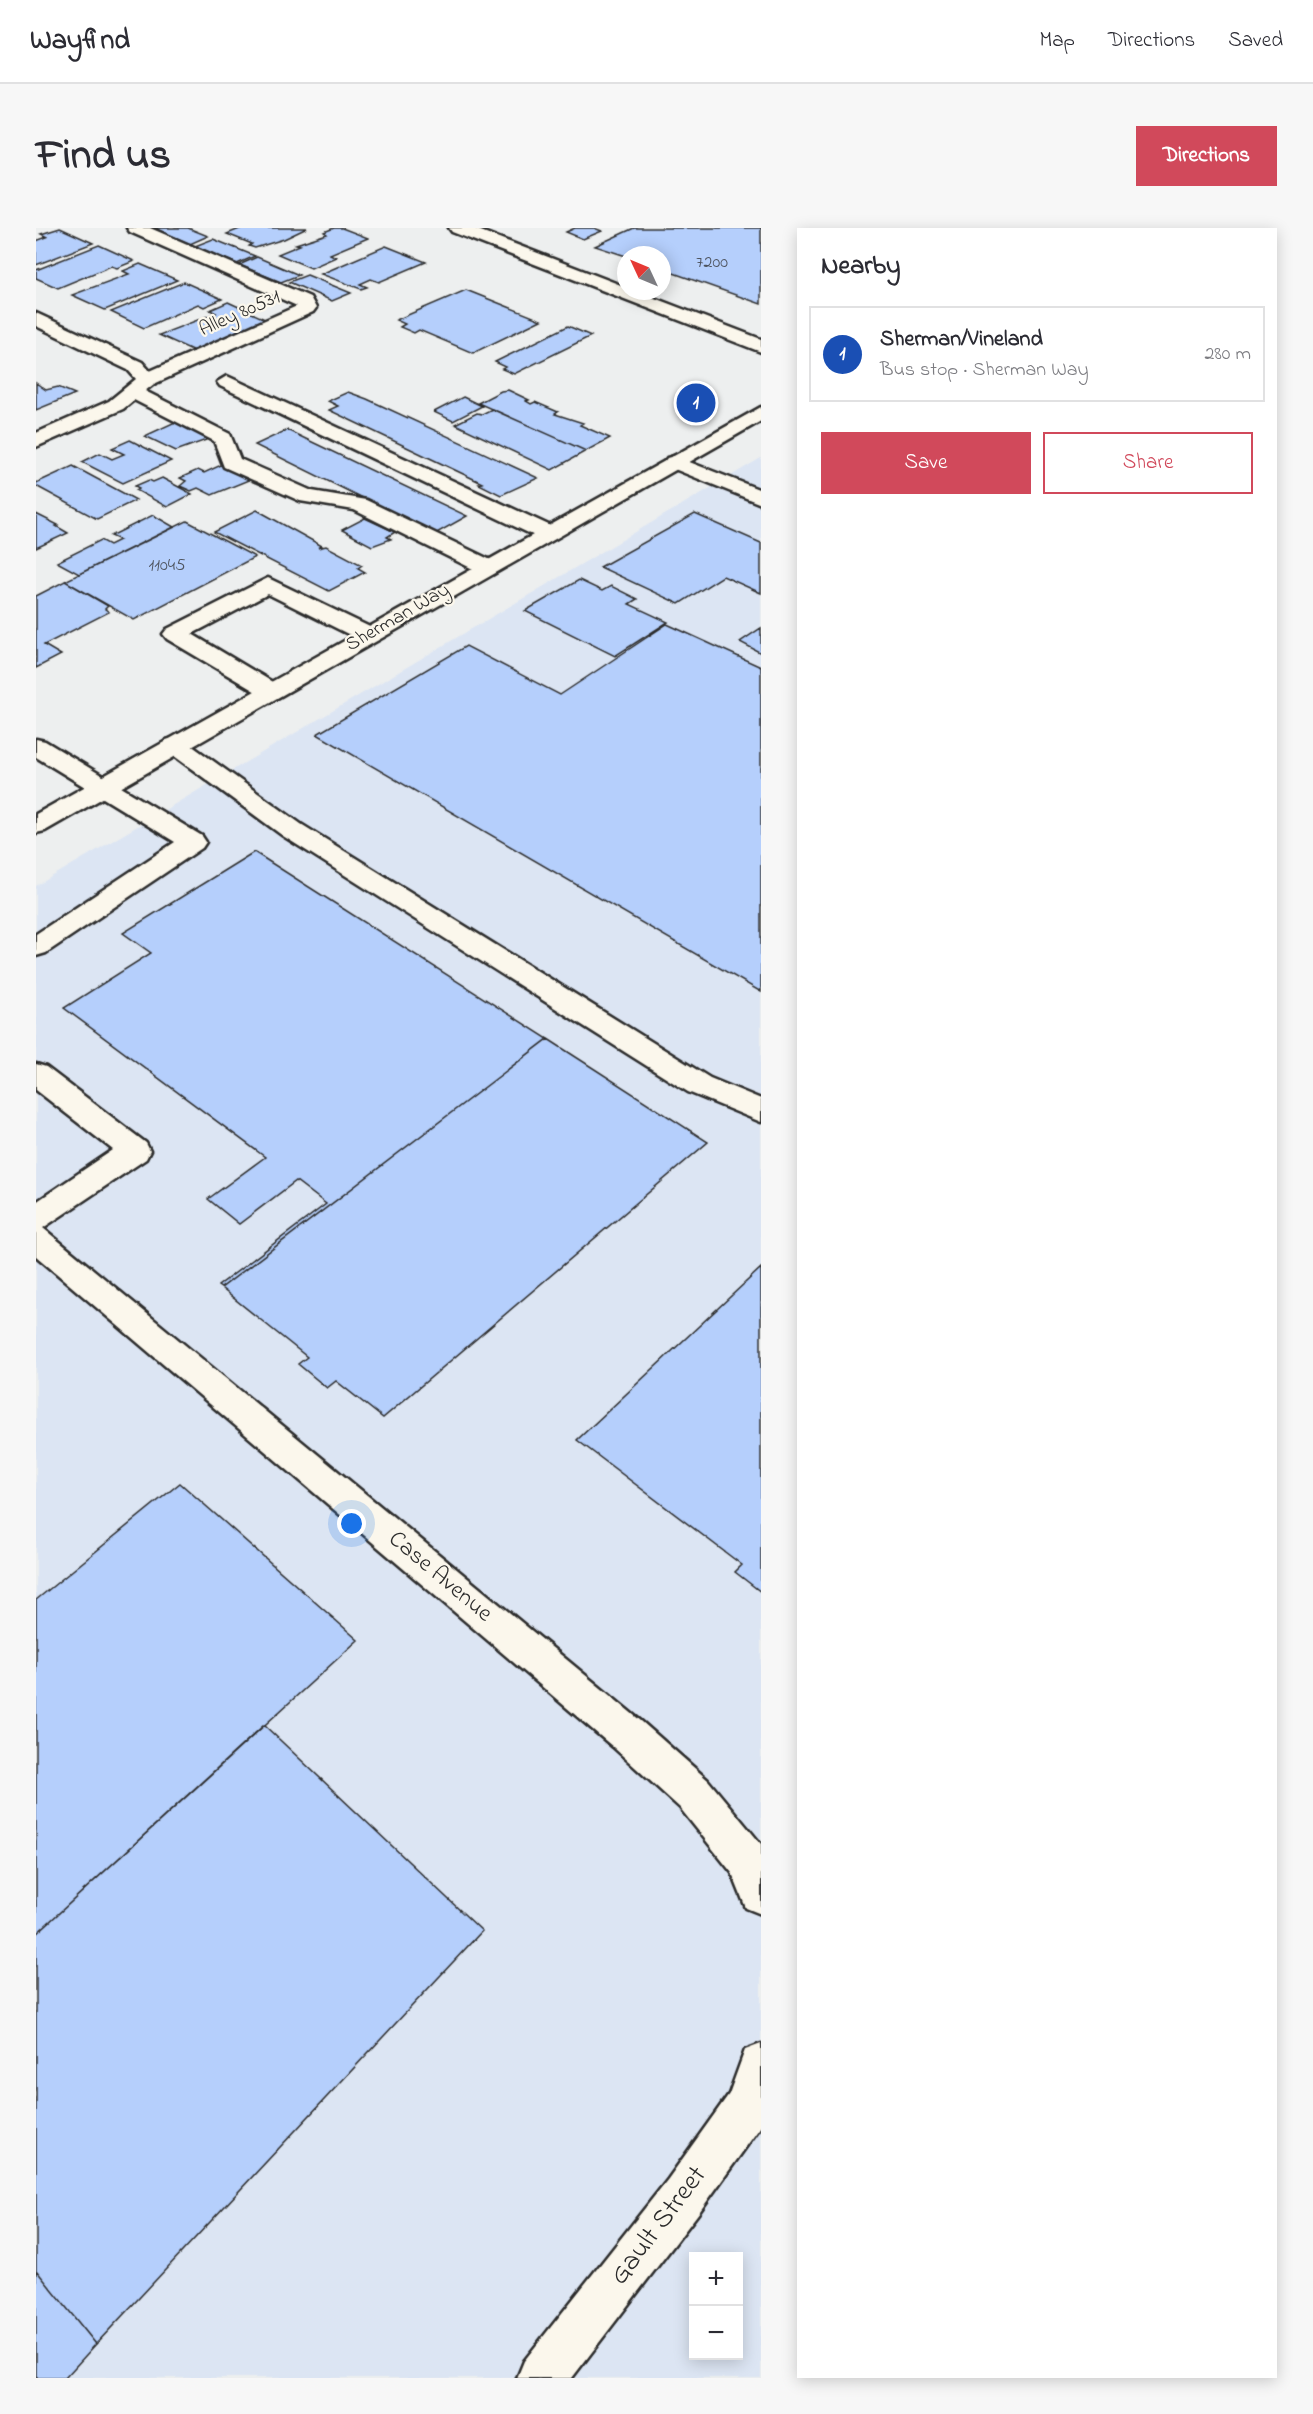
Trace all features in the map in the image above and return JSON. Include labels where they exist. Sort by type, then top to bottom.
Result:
[{"type":"main road","name":"Alley 80531","points":[[136,228],[304,301],[307,308],[140,386]]},
{"type":"main road","points":[[458,228],[761,346]]},
{"type":"main road","points":[[36,319],[135,366],[140,386],[223,438],[231,463],[248,473],[307,497],[359,504],[487,567]]},
{"type":"main road","points":[[227,382],[547,533]]},
{"type":"main road","points":[[36,441],[116,405],[140,386]]},
{"type":"main road","name":"Sherman Way","points":[[36,825],[761,413]]},
{"type":"main road","points":[[674,462],[761,498]]},
{"type":"main road","points":[[271,691],[175,634],[268,585],[368,635]]},
{"type":"main road","points":[[36,746],[193,842],[36,947]]},
{"type":"main road","points":[[175,746],[292,830],[699,1085],[761,1111]]},
{"type":"main road","points":[[36,1218],[135,1151],[44,1091]]},
{"type":"main road","name":"Case Avenue","points":[[36,1238],[618,1727],[694,1794],[747,1859],[761,1893]]},
{"type":"main road","name":"Gault Street","points":[[541,2378],[684,2195],[747,2108],[761,2066]]},
{"type":"shaded area","points":[[761,458],[761,2378],[36,2378],[36,886]]},
{"type":"building","points":[[60,228],[93,243],[36,265],[36,241],[47,237],[41,234]]},
{"type":"building","points":[[154,228],[188,228],[208,236],[190,244]]},
{"type":"building","points":[[242,228],[307,228],[284,239],[255,248],[249,246],[252,244],[227,234]]},
{"type":"building","points":[[342,228],[368,238],[330,254],[336,257],[311,268],[278,254],[300,245],[296,244],[327,234],[324,232]]},
{"type":"building","points":[[575,228],[594,228],[602,231],[583,239],[566,232]]},
{"type":"building","points":[[634,228],[761,228],[761,304],[671,272],[671,246],[617,246],[617,253],[595,246]]},
{"type":"building","points":[[213,239],[255,256],[237,264],[195,246]]},
{"type":"building","points":[[99,245],[134,261],[117,268],[111,266],[58,288],[36,278],[36,270]]},
{"type":"building","points":[[386,246],[426,262],[379,282],[371,279],[360,284],[367,287],[361,289],[321,274]]},
{"type":"building","points":[[257,257],[299,275],[281,282],[239,265]]},
{"type":"building","points":[[140,264],[177,280],[105,310],[72,295],[129,274],[123,271]]},
{"type":"building","points":[[307,275],[351,293],[332,301],[289,282]]},
{"type":"building","points":[[184,282],[222,299],[204,307],[198,304],[144,328],[111,312]]},
{"type":"building","points":[[466,290],[541,320],[473,353],[419,330],[414,333],[400,327],[405,324],[396,320]]},
{"type":"building","points":[[228,302],[267,320],[194,351],[159,335],[216,313],[210,310]]},
{"type":"building","points":[[568,326],[591,336],[514,374],[502,369],[506,367],[495,362]]},
{"type":"building","points":[[36,383],[46,390],[58,387],[75,394],[36,410]]},
{"type":"building","points":[[508,390],[529,400],[526,401],[531,404],[535,402],[558,412],[555,414],[583,423],[580,425],[610,438],[586,451],[478,403],[501,391]]},
{"type":"building","points":[[348,392],[538,478],[501,495],[479,484],[482,483],[329,410],[338,406],[328,401]]},
{"type":"building","points":[[463,397],[482,406],[453,421],[434,412]]},
{"type":"building","points":[[492,409],[586,451],[552,470],[455,424],[477,413],[482,414]]},
{"type":"building","points":[[175,422],[209,439],[176,451],[145,436]]},
{"type":"building","points":[[287,430],[467,516],[435,534],[255,445]]},
{"type":"building","points":[[130,440],[171,461],[123,483],[82,462],[100,453],[112,459],[124,454],[112,448]]},
{"type":"building","points":[[221,465],[251,479],[212,495],[198,488],[191,491],[180,486],[186,481],[180,478],[198,470],[204,473]]},
{"type":"building","points":[[73,466],[136,500],[97,519],[36,486],[36,483]]},
{"type":"building","points":[[162,478],[192,494],[167,507],[136,490],[139,488],[135,486]]},
{"type":"building","points":[[257,510],[322,546],[318,548],[326,546],[362,565],[358,568],[365,572],[329,591],[214,532]]},
{"type":"building","points":[[36,514],[58,525],[56,526],[68,533],[36,548]]},
{"type":"building","points":[[695,514],[761,543],[761,593],[723,576],[679,604],[600,567]]},
{"type":"building","points":[[153,515],[174,527],[79,574],[57,562],[101,540],[110,545],[120,540],[111,536]]},
{"type":"building","points":[[365,518],[395,532],[387,537],[391,539],[372,546],[342,530]]},
{"type":"building","points":[[187,521],[255,557],[134,620],[65,581]]},
{"type":"building","points":[[579,580],[602,591],[611,586],[637,599],[629,604],[668,622],[615,656],[525,611]]},
{"type":"building","points":[[65,581],[108,606],[105,609],[109,612],[44,645],[61,655],[36,668],[36,596]]},
{"type":"building","points":[[667,624],[761,667],[761,992],[317,734],[466,646],[560,695]]},
{"type":"building","points":[[761,628],[761,653],[740,642]]},
{"type":"building","points":[[254,852],[548,1039],[221,1288],[218,1286],[326,1204],[296,1181],[239,1224],[208,1199],[265,1157],[64,1008],[151,953],[123,933]]},
{"type":"building","points":[[548,1039],[708,1142],[383,1418],[336,1381],[327,1388],[298,1364],[307,1357],[221,1288]]},
{"type":"building","points":[[761,1268],[761,1592],[735,1572],[742,1565],[577,1440]]},
{"type":"building","points":[[180,1483],[358,1640],[36,1934],[36,1600]]},
{"type":"building","points":[[264,1725],[482,1931],[96,2344],[36,2270],[36,1934]]},
{"type":"building","points":[[36,2270],[96,2344],[65,2378],[36,2378]]},
{"type":"place","name":"Sherman/Vineland","points":[[696,403]]}]
